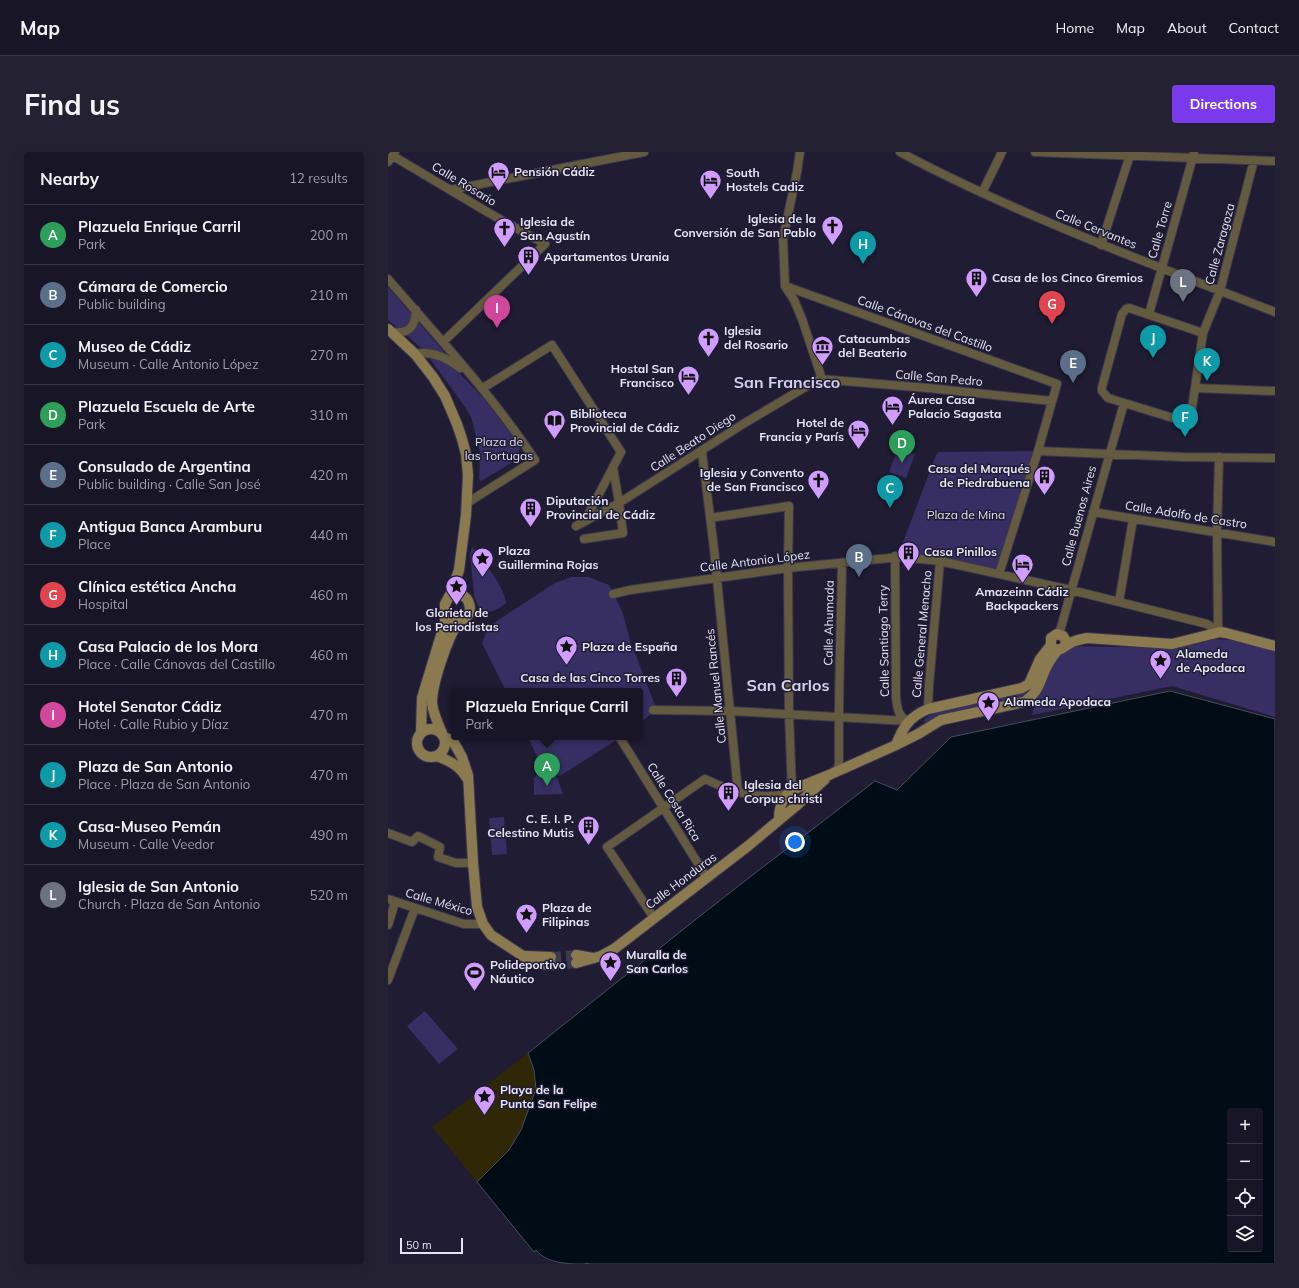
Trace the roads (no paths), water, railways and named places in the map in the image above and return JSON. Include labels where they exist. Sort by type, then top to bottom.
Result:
[{"type":"street","points":[[450,190],[644,152]]},
{"type":"street","points":[[800,152],[783,239],[785,286],[794,300],[802,319],[822,379]]},
{"type":"street","name":"Calle Cervantes","points":[[900,152],[913,155],[982,193],[1025,213],[1275,312]]},
{"type":"street","points":[[982,193],[1002,152]]},
{"type":"street","points":[[1035,152],[1193,155],[1275,161]]},
{"type":"street","points":[[1101,244],[1130,154]]},
{"type":"street","name":"Calle Torre","points":[[1149,314],[1193,155]]},
{"type":"street","name":"Calle Rosario","points":[[392,156],[544,244],[443,342]]},
{"type":"street","name":"Calle Zaragoza","points":[[1124,402],[1173,418],[1180,418],[1189,413],[1192,408],[1203,333],[1220,291],[1254,160]]},
{"type":"street","points":[[388,279],[483,388],[535,460],[467,503]]},
{"type":"street","name":"Calle Cánovas del Castillo","points":[[785,286],[1057,384],[1052,401]]},
{"type":"street","points":[[1124,402],[1108,398],[1102,391],[1102,387],[1122,314],[1126,309],[1129,308],[1149,314],[1203,333]]},
{"type":"street","points":[[389,331],[399,333],[410,329],[415,321],[416,310]]},
{"type":"street","points":[[389,331],[415,354],[433,377],[445,396],[458,424],[467,466],[467,503],[459,570],[445,604],[445,622],[422,698],[421,733],[417,742],[420,751],[427,756],[436,756],[453,763],[460,768],[468,782]]},
{"type":"street","points":[[483,388],[552,345],[621,452],[613,467],[623,533],[584,539]]},
{"type":"street","points":[[415,354],[421,353],[444,357],[471,376]]},
{"type":"street","name":"Calle San Pedro","points":[[822,379],[1052,401]]},
{"type":"street","name":"Calle Beato Diego","points":[[613,467],[588,515],[576,526],[619,503],[816,380],[822,379]]},
{"type":"street","points":[[1195,388],[1275,391]]},
{"type":"street","points":[[999,574],[1038,451],[1052,401]]},
{"type":"street","name":"Calle Buenos Aires","points":[[1060,635],[1071,590],[1124,402]]},
{"type":"street","points":[[1038,451],[1275,458]]},
{"type":"street","name":"Calle Manuel Rancés","points":[[702,452],[717,577],[738,792]]},
{"type":"street","points":[[1219,457],[1217,533],[1218,626],[1220,632]]},
{"type":"street","points":[[710,518],[789,506],[788,568],[790,792],[782,801],[780,808],[780,819]]},
{"type":"street","name":"Calle Adolfo de Castro","points":[[1093,512],[1275,542]]},
{"type":"street","points":[[1119,602],[1133,519]]},
{"type":"street","points":[[898,557],[940,561],[1071,590],[1207,624],[1220,632],[1275,646]]},
{"type":"street","name":"Calle Antonio López","points":[[613,594],[630,590],[717,577],[898,557]]},
{"type":"street","name":"Calle Santiago Terry","points":[[898,557],[896,698],[900,716],[908,721]]},
{"type":"street","name":"Calle General Menacho","points":[[928,709],[940,561]]},
{"type":"street","name":"Calle Ahumada","points":[[830,775],[837,771],[839,766],[838,716],[841,658],[842,563]]},
{"type":"street","points":[[436,756],[445,746],[443,735],[432,704],[434,685],[449,640],[459,620],[466,616],[470,610],[470,603],[466,597],[462,585],[459,570]]},
{"type":"street","points":[[448,598],[455,594],[466,597]]},
{"type":"street","points":[[445,612],[451,619],[459,620]]},
{"type":"street","points":[[1058,647],[1051,638],[1060,635],[1079,635],[1087,638],[1172,644],[1220,632]]},
{"type":"street","points":[[896,746],[908,721],[920,712],[1022,688],[1029,684],[1040,659],[1066,641],[1060,635]]},
{"type":"street","points":[[654,918],[607,847],[705,779],[714,784],[747,795],[760,797],[773,797],[790,792],[896,746],[941,720],[1024,702],[1033,696],[1038,689],[1048,664],[1058,647],[1087,638]]},
{"type":"street","points":[[652,710],[731,711],[908,721]]},
{"type":"street","points":[[421,733],[432,728],[451,740]]},
{"type":"street","points":[[451,740],[462,757],[468,775],[473,863],[478,907],[483,924],[491,935],[534,963],[552,961]]},
{"type":"street","name":"Calle Costa Rica","points":[[621,740],[708,878]]},
{"type":"street","name":"Calle Honduras","points":[[576,959],[595,958],[607,954],[614,949],[748,846],[830,775]]},
{"type":"street","points":[[388,833],[412,842],[418,836],[440,847],[438,857],[456,863],[473,863]]},
{"type":"street","points":[[388,925],[392,900]]},
{"type":"street","name":"Calle México","points":[[392,900],[464,924],[483,924]]},
{"type":"street","points":[[388,980],[415,908]]},
{"type":"tunnel","points":[[551,957],[576,955]]},
{"type":"tunnel","points":[[552,965],[576,963]]},
{"type":"place","name":"Pensión Cádiz","points":[[498,192]]},
{"type":"place","name":"South Hostels Cadiz","points":[[711,200]]},
{"type":"place","name":"Iglesia de la Conversión de San Pablo","points":[[832,246]]},
{"type":"place","name":"Iglesia de San Agustín","points":[[504,248]]},
{"type":"place","name":"Casa Palacio de los Mora","points":[[863,264]]},
{"type":"place","name":"Apartamentos Urania","points":[[529,276]]},
{"type":"place","name":"Casa de los Cinco Gremios","points":[[976,298]]},
{"type":"place","name":"Iglesia de San Antonio","points":[[1183,302]]},
{"type":"place","name":"Clínica estética Ancha","points":[[1052,324]]},
{"type":"place","name":"Hotel Senator Cádiz","points":[[497,328]]},
{"type":"place","name":"Iglesia del Rosario","points":[[709,358]]},
{"type":"place","name":"Plaza de San Antonio","points":[[1153,358]]},
{"type":"place","name":"Catacumbas del Beaterio","points":[[823,366]]},
{"type":"place","name":"Casa-Museo Pemán","points":[[1207,381]]},
{"type":"place","name":"Consulado de Argentina","points":[[1073,383]]},
{"type":"place","name":"Hostal San Francisco","points":[[689,396]]},
{"type":"place","name":"Áurea Casa Palacio Sagasta","points":[[892,426]]},
{"type":"place","name":"Antigua Banca Aramburu","points":[[1185,437]]},
{"type":"place","name":"Biblioteca Provincial de Cádiz","points":[[554,440]]},
{"type":"place","name":"Hotel de Francia y París","points":[[859,450]]},
{"type":"place","name":"Plazuela Escuela de Arte","points":[[902,463]]},
{"type":"place","name":"Casa del Marqués de Piedrabuena","points":[[1045,496]]},
{"type":"place","name":"Iglesia y Convento de San Francisco","points":[[819,500]]},
{"type":"place","name":"Museo de Cádiz","points":[[890,508]]},
{"type":"place","name":"Diputación Provincial de Cádiz","points":[[531,528]]},
{"type":"place","name":"Casa Pinillos","points":[[908,572]]},
{"type":"place","name":"Cámara de Comercio","points":[[859,577]]},
{"type":"place","name":"Plaza Guillermina Rojas","points":[[482,578]]},
{"type":"place","name":"Amazeinn Cádiz Backpackers","points":[[1022,584]]},
{"type":"place","name":"Glorieta de los Periodistas","points":[[457,606]]},
{"type":"place","name":"Plaza de España","points":[[567,666]]},
{"type":"place","name":"Alameda de Apodaca","points":[[1160,680]]},
{"type":"place","name":"Casa de las Cinco Torres","points":[[676,698]]},
{"type":"place","name":"Alameda Apodaca","points":[[988,722]]},
{"type":"place","name":"Plazuela Enrique Carril","points":[[547,786]]},
{"type":"place","name":"Iglesia del Corpus christi","points":[[728,812]]},
{"type":"place","name":"C. E. I. P. Celestino Mutis","points":[[589,846]]},
{"type":"place","name":"Plaza de Filipinas","points":[[526,934]]},
{"type":"place","name":"Muralla de San Carlos","points":[[610,982]]},
{"type":"place","name":"Polideportivo Náutico","points":[[474,992]]},
{"type":"place","name":"Playa de la Punta San Felipe","points":[[485,1116]]},
{"type":"district","name":"San Francisco","points":[[787,382]]},
{"type":"district","name":"San Carlos","points":[[788,685]]},
{"type":"park label","name":"Plaza de las Tortugas","points":[[499,449]]},
{"type":"park label","name":"Plaza de Mina","points":[[966,515]]}]
